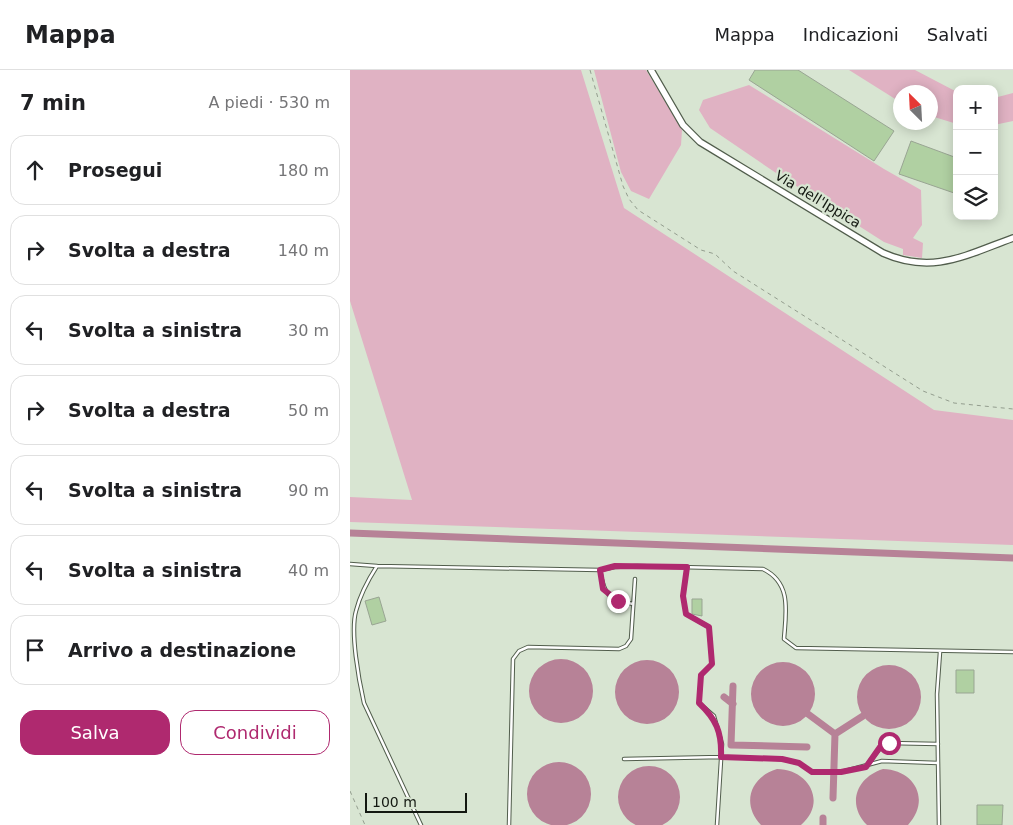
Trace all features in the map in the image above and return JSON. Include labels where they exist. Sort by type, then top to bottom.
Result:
[{"type":"street","name":"Via dell'Ippica","points":[[651,70],[683,124],[697,140],[884,253],[911,262],[932,263],[958,257],[1013,238]]},
{"type":"lane","points":[[350,564],[600,570],[615,566],[763,569],[776,575],[784,591],[786,609],[784,639],[796,648],[1013,652]]},
{"type":"lane","points":[[377,566],[365,586],[356,611],[353,628],[360,686],[364,703],[421,825]]},
{"type":"lane","points":[[687,567],[683,596],[686,614],[709,627],[712,664],[701,675],[699,703],[714,716],[722,744],[717,825]]},
{"type":"lane","points":[[600,570],[603,589],[606,594],[618,601],[634,604]]},
{"type":"lane","points":[[509,825],[514,659],[519,650],[528,646],[619,649],[626,646],[631,639],[635,579]]},
{"type":"lane","points":[[938,825],[940,652]]},
{"type":"lane","points":[[866,767],[880,747],[889,743],[938,744]]},
{"type":"lane","points":[[624,759],[721,757],[782,759],[799,763],[812,772],[841,772],[866,767],[882,761],[938,763]]},
{"type":"path","points":[[590,70],[622,182],[629,199],[638,210],[701,250],[715,254],[733,271],[923,391],[954,403],[1013,409]]},
{"type":"path","points":[[350,790],[365,825]]},
{"type":"shaded area","points":[[350,70],[581,70],[624,208],[934,410],[1013,420],[1013,545],[350,522],[350,497],[412,500],[350,301]]},
{"type":"shaded area","points":[[594,70],[646,70],[682,130],[681,145],[649,199],[631,191],[621,172]]},
{"type":"shaded area","points":[[849,70],[915,70],[953,90],[953,123],[938,118],[938,85],[893,85],[893,98]]},
{"type":"shaded area","points":[[749,85],[921,190],[922,225],[913,238],[923,243],[922,258],[903,255],[903,249],[884,242],[710,128],[699,110],[703,100]]},
{"type":"shaded area","points":[[1013,93],[1013,121],[998,124],[998,97]]},
{"type":"shaded area","points":[[561,659],[579,665],[587,673],[593,691],[587,709],[579,717],[561,723],[543,717],[535,709],[529,691],[535,673],[543,665]]},
{"type":"shaded area","points":[[647,660],[665,666],[673,674],[679,692],[673,710],[665,718],[647,724],[629,718],[621,710],[615,692],[621,674],[629,666]]},
{"type":"shaded area","points":[[783,662],[801,668],[809,676],[815,694],[809,712],[801,720],[783,726],[765,720],[757,712],[751,694],[757,676],[765,668]]},
{"type":"shaded area","points":[[889,665],[907,671],[915,679],[921,697],[915,715],[907,723],[889,729],[871,723],[863,715],[857,697],[863,679],[871,671]]},
{"type":"shaded area","points":[[559,762],[577,768],[585,776],[591,794],[585,812],[577,820],[559,826],[541,820],[533,812],[527,794],[533,776],[541,768]]},
{"type":"shaded area","points":[[643,766],[655,766],[671,775],[678,785],[680,797],[678,809],[671,819],[655,828],[643,828],[632,823],[623,814],[618,803],[618,791],[623,780],[632,771]]},
{"type":"shaded area","points":[[777,769],[788,770],[798,775],[811,788],[813,807],[809,816],[801,825],[761,825],[751,809],[751,792],[755,785],[760,778]]},
{"type":"shaded area","points":[[883,769],[904,775],[916,788],[919,797],[918,806],[915,815],[908,825],[867,825],[857,809],[857,792],[861,785],[867,778]]},
{"type":"building","points":[[755,70],[798,70],[894,131],[874,161],[749,80]]},
{"type":"building","points":[[911,141],[953,157],[953,193],[899,174]]},
{"type":"building","points":[[379,597],[386,621],[372,625],[365,601]]},
{"type":"building","points":[[692,599],[702,599],[702,616],[692,614]]},
{"type":"building","points":[[956,670],[974,670],[974,693],[956,693]]},
{"type":"building","points":[[977,805],[1003,805],[1002,825],[977,825]]},
{"type":"waterway","points":[[350,533],[1013,558]]},
{"type":"waterway","points":[[733,686],[731,745],[807,747]]},
{"type":"waterway","points":[[724,697],[733,704]]},
{"type":"waterway","points":[[808,714],[835,734],[833,798]]},
{"type":"waterway","points":[[835,734],[863,716]]},
{"type":"waterway","points":[[823,818],[823,825]]},
{"type":"route","points":[[618,601],[606,594],[603,589],[600,570],[615,566],[687,567],[683,596],[686,614],[709,627],[712,664],[701,675],[699,703],[714,716],[722,744],[721,757],[782,759],[799,763],[812,772],[841,772],[866,767],[880,747],[889,743]]}]
